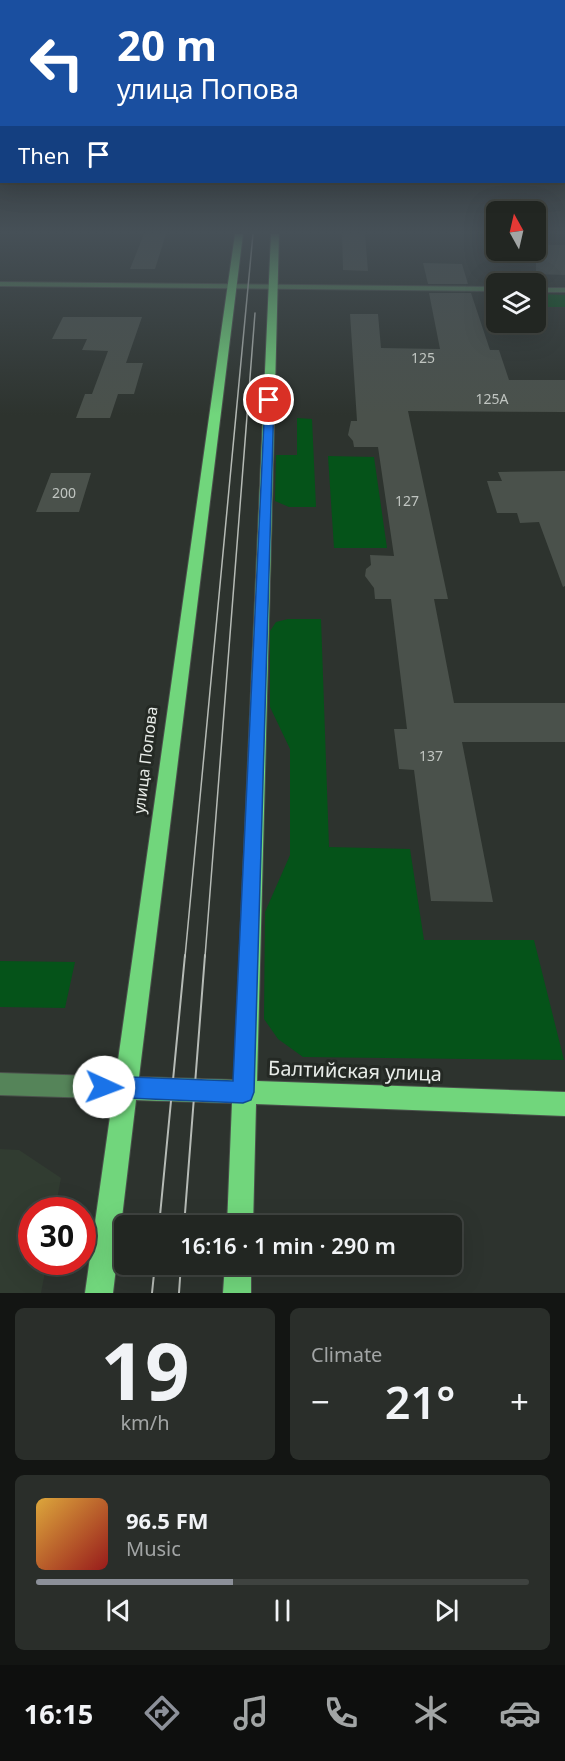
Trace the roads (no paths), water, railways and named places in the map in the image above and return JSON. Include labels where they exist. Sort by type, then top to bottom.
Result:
[{"type":"main road","name":"улица Попова","points":[[99,1293],[231,294]]},
{"type":"main road","points":[[240,1215],[273,294]]},
{"type":"main road","name":"Балтийская улица","points":[[127,1088],[565,1104]]},
{"type":"main road","points":[[237,1293],[238,1275]]},
{"type":"street","name":"Балтийская улица","points":[[0,1083],[127,1088]]},
{"type":"tram line","points":[[185,957],[247,294]]},
{"type":"tram line","points":[[205,957],[255,313]]},
{"type":"tram line","points":[[160,1215],[185,955]]},
{"type":"tram line","points":[[185,1215],[205,955]]},
{"type":"tram line","points":[[152,1293],[154,1275]]},
{"type":"tram line","points":[[179,1293],[180,1275]]}]
